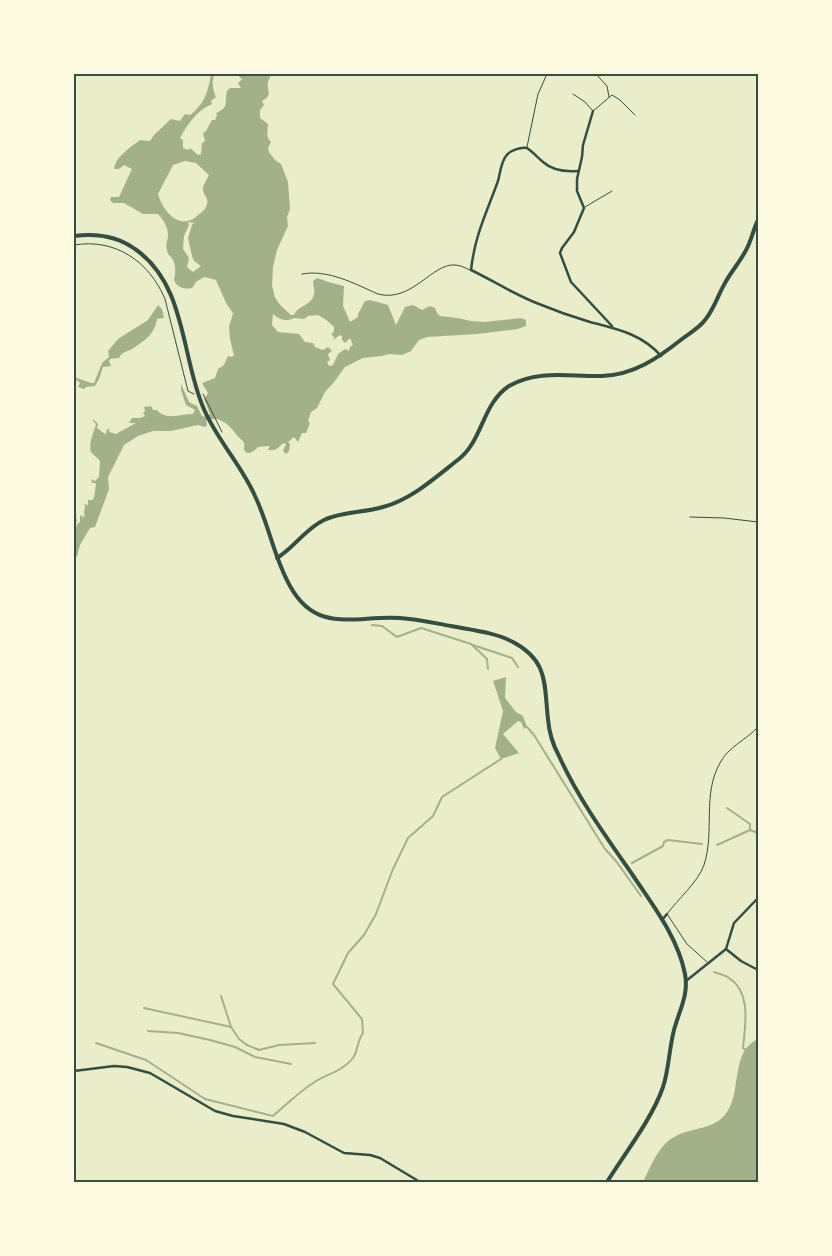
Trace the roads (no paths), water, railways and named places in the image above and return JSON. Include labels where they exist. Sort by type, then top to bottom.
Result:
[{"type":"main road","points":[[277,558],[308,530],[322,521],[337,515],[386,506],[406,498],[422,487],[468,450],[473,444],[491,404],[501,392],[511,385],[528,378],[553,374],[601,376],[619,374],[644,366],[661,356],[698,328],[706,319],[745,251],[758,220]]},
{"type":"main road","points":[[74,236],[100,235],[120,241],[140,252],[158,271],[166,284],[174,304],[196,386],[206,415],[254,492],[277,558],[295,595],[307,608],[320,615],[342,620],[394,617],[422,620],[495,635],[515,643],[530,654],[543,673],[552,741],[564,767],[592,815],[662,920],[680,956],[686,981],[685,997],[673,1034],[666,1076],[661,1092],[645,1122],[607,1182]]},
{"type":"street","points":[[593,111],[578,171],[576,188],[584,208],[574,232],[560,253],[571,282],[613,328]]},
{"type":"street","points":[[578,171],[560,171],[548,166],[527,148],[521,148],[509,153],[504,160],[476,239],[471,270],[508,291],[538,304],[641,338],[661,356]]},
{"type":"street","points":[[686,981],[726,949],[736,920],[758,898]]},
{"type":"street","points":[[662,920],[667,914]]},
{"type":"street","points":[[726,949],[741,961],[758,970]]},
{"type":"street","points":[[74,1071],[114,1066],[144,1071],[215,1111],[233,1116],[284,1124],[305,1132],[344,1153],[380,1158],[420,1182]]},
{"type":"lane","points":[[527,148],[538,94],[547,74]]},
{"type":"lane","points":[[596,74],[607,86],[610,94],[609,98]]},
{"type":"lane","points":[[573,94],[585,102],[593,111],[612,95],[635,115]]},
{"type":"lane","points":[[584,208],[612,190]]},
{"type":"lane","points":[[302,274],[317,273],[333,276],[387,296],[417,286],[440,269],[448,266],[453,265],[471,270]]},
{"type":"lane","points":[[690,517],[758,522]]},
{"type":"lane","points":[[708,964],[699,953],[687,944],[667,914],[698,876],[703,867],[706,856],[712,784],[720,762],[758,727]]},
{"type":"waterway","points":[[372,625],[382,626],[397,637],[421,628],[471,644],[487,659],[488,669]]},
{"type":"waterway","points":[[473,645],[512,658],[518,667]]},
{"type":"waterway","points":[[527,727],[534,735],[605,849],[641,896]]},
{"type":"waterway","points":[[96,1043],[146,1060],[205,1099],[273,1116],[298,1094],[318,1080],[344,1067],[355,1055],[363,1033],[362,1019],[333,984],[348,953],[364,935],[376,914],[393,869],[408,838],[433,816],[442,797],[501,759]]},
{"type":"waterway","points":[[727,808],[750,824],[750,830]]},
{"type":"waterway","points":[[717,845],[750,830],[758,833]]},
{"type":"waterway","points":[[632,863],[663,846],[664,842],[668,840],[702,844]]},
{"type":"waterway","points":[[714,972],[729,978],[741,992],[746,1020],[743,1048],[746,1050]]},
{"type":"waterway","points":[[221,996],[231,1027],[239,1039],[247,1045],[259,1050],[279,1045],[315,1043]]},
{"type":"waterway","points":[[144,1008],[231,1027]]},
{"type":"waterway","points":[[148,1031],[178,1033],[210,1040],[235,1047],[255,1057],[291,1064]]}]
